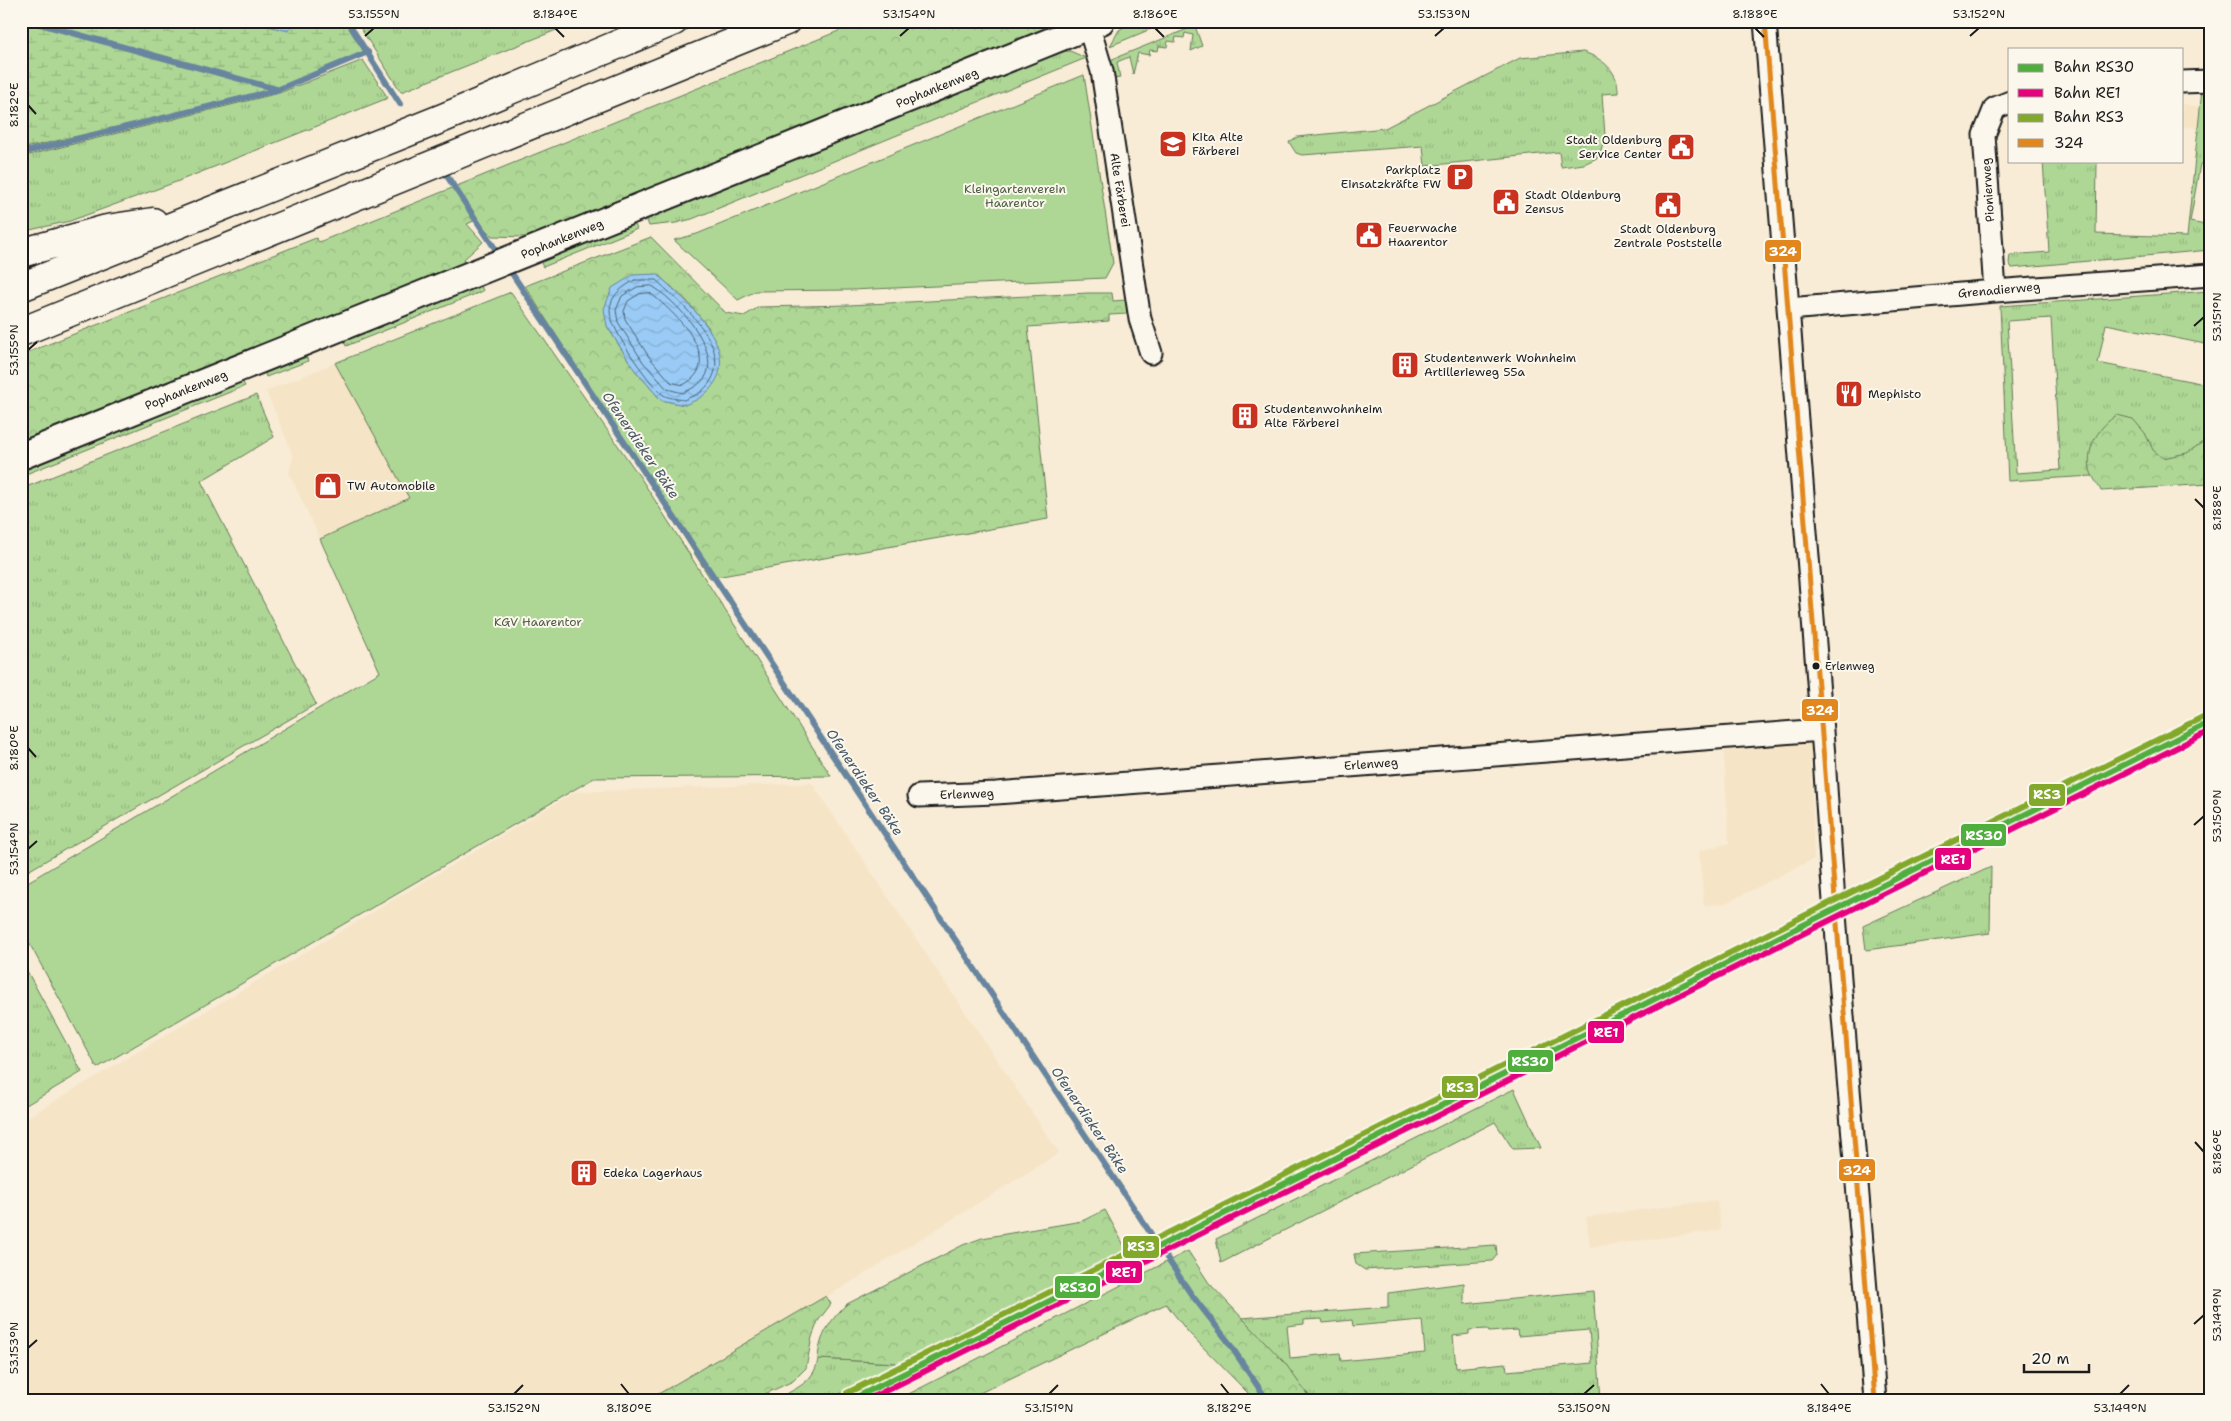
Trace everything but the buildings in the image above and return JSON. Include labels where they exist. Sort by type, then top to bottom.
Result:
[{"type":"highway","points":[[21,287],[452,114],[674,21]]},
{"type":"highway","points":[[21,332],[786,21]]},
{"type":"highway","points":[[21,253],[107,230],[204,213]]},
{"type":"street","points":[[1765,21],[1822,730],[1856,1191],[1875,1400]]},
{"type":"street","name":"Pophankenweg","points":[[21,456],[1095,24]]},
{"type":"street","name":"Alte Färberei","points":[[1095,24],[1140,319],[1151,354]]},
{"type":"street","points":[[2184,82],[2210,81]]},
{"type":"street","name":"Pionierweg","points":[[1994,290],[1984,135],[1995,108],[2008,103]]},
{"type":"street","name":"Grenadierweg","points":[[1789,309],[1994,290],[2210,275]]},
{"type":"street","name":"Erlenweg","points":[[919,796],[996,793],[1822,730]]},
{"type":"shaded area","points":[[2184,104],[2202,107],[2198,129],[2184,126]]},
{"type":"shaded area","points":[[335,363],[410,498],[320,539],[289,473],[293,457],[266,391]]},
{"type":"shaded area","points":[[1810,730],[1814,859],[1726,903],[1704,906],[1699,851],[1729,843],[1723,737]]},
{"type":"shaded area","points":[[812,783],[1059,1153],[845,1286],[648,1400],[21,1400],[21,1121],[575,792]]},
{"type":"shaded area","points":[[1717,1200],[1721,1230],[1590,1247],[1586,1217]]},
{"type":"green space","points":[[21,21],[347,21],[368,52],[277,90],[21,149]]},
{"type":"green space","points":[[356,21],[579,21],[401,92]]},
{"type":"green space","points":[[863,21],[1067,21],[527,241],[525,237],[492,236],[476,220],[467,224],[483,242],[463,260],[466,266],[21,444],[21,355],[316,238],[319,242]]},
{"type":"green space","points":[[1133,21],[1170,21],[1110,46],[1119,30]]},
{"type":"green space","points":[[1195,26],[1202,46],[1191,51],[1193,35],[1185,33],[1184,38],[1176,37],[1175,42],[1168,41],[1167,47],[1159,46],[1158,51],[1150,50],[1149,55],[1138,53],[1133,74],[1129,57],[1117,62],[1120,78],[1113,79],[1110,60]]},
{"type":"green space","points":[[1061,51],[1070,51],[1086,58],[692,219],[649,226],[646,218]]},
{"type":"green space","points":[[1583,52],[1597,58],[1608,66],[1618,85],[1618,93],[1602,94],[1605,136],[1599,157],[1584,164],[1561,167],[1559,152],[1425,166],[1423,146],[1302,155],[1296,153],[1289,142],[1297,137],[1385,128],[1520,58]]},
{"type":"green space","points":[[363,60],[388,98],[176,182],[70,221],[21,232],[21,157],[279,93]]},
{"type":"green space","name":"Kleingartenverein Haarentor","points":[[1084,75],[1113,263],[1105,278],[852,290],[756,291],[738,300],[674,240],[697,234]]},
{"type":"green space","points":[[2202,89],[2210,89],[2210,125],[2203,164],[2200,164],[2190,222],[2210,226],[2210,250],[2012,268],[2009,263],[2010,255],[2049,252],[2043,162],[2097,162],[2096,234],[2187,237]]},
{"type":"green space","points":[[634,223],[637,229],[543,267],[540,261]]},
{"type":"green space","points":[[651,237],[726,313],[744,316],[759,307],[849,305],[1088,293],[1112,293],[1113,301],[1126,300],[1127,314],[1109,315],[1109,321],[1028,327],[1048,519],[710,578],[525,286]],"holes":[[[657,274],[687,301],[709,328],[685,405],[661,400],[634,369],[607,326]]]},
{"type":"green space","points":[[480,283],[483,291],[346,346],[343,339]]},
{"type":"green space","points":[[2210,291],[2210,345],[2106,324],[2098,363],[2210,385],[2210,469],[2008,481],[2000,306]],"holes":[[[2051,318],[2060,470],[2016,473],[2007,321]]]},
{"type":"green space","name":"KGV Haarentor","points":[[511,292],[640,477],[831,776],[594,778],[97,1068],[21,928],[21,886],[380,672],[320,539],[409,498],[335,363]]},
{"type":"green space","points":[[305,354],[308,361],[266,377],[264,370]]},
{"type":"green space","points":[[241,379],[245,386],[21,476],[21,468]]},
{"type":"green space","points":[[256,395],[274,437],[201,481],[316,704],[21,875],[21,489]]},
{"type":"green space","points":[[2117,415],[2133,419],[2145,433],[2153,450],[2163,458],[2187,453],[2210,437],[2210,484],[2101,491],[2091,472],[2090,453],[2099,431]]},
{"type":"green space","points":[[1991,867],[1990,933],[1866,950],[1863,926]]},
{"type":"green space","points":[[21,960],[82,1072],[21,1108]]},
{"type":"green space","points":[[1514,1089],[1541,1148],[1513,1149],[1495,1122],[1221,1263],[1216,1239]]},
{"type":"green space","points":[[1105,1210],[1126,1249],[898,1363],[818,1359],[823,1335],[847,1304],[963,1245],[982,1238],[1082,1221]]},
{"type":"green space","points":[[1496,1245],[1497,1255],[1492,1261],[1365,1270],[1356,1264],[1354,1254]]},
{"type":"green space","points":[[1188,1251],[1209,1283],[1285,1363],[1311,1400],[1252,1400],[1249,1394],[1188,1332],[1166,1304],[965,1400],[897,1400]]},
{"type":"green space","points":[[1464,1283],[1464,1304],[1593,1291],[1601,1400],[1311,1400],[1308,1394],[1241,1318],[1388,1307],[1388,1293]],"holes":[[[1322,1319],[1323,1323],[1352,1320],[1353,1326],[1422,1320],[1425,1353],[1341,1361],[1340,1353],[1290,1358],[1287,1326],[1304,1324],[1304,1320]],[[1488,1329],[1489,1332],[1517,1330],[1518,1336],[1589,1330],[1592,1363],[1507,1371],[1506,1363],[1456,1368],[1453,1336],[1469,1334],[1469,1330]]]},
{"type":"green space","points":[[826,1296],[831,1304],[818,1321],[812,1337],[806,1368],[793,1381],[752,1400],[648,1400]]},
{"type":"green space","points":[[818,1359],[898,1363],[828,1400],[779,1400],[778,1398],[798,1388],[809,1379]]},
{"type":"water","points":[[247,21],[296,21],[288,31]]},
{"type":"water","points":[[657,274],[697,313],[709,329],[717,346],[721,362],[717,378],[705,394],[685,405],[661,400],[634,369],[607,326],[604,309],[612,288],[633,275]]},
{"type":"waterway","points":[[29,21],[276,89]]},
{"type":"waterway","name":"Ofenerdieker Bäke","points":[[347,21],[400,104]]},
{"type":"waterway","points":[[21,153],[277,90],[368,52]]},
{"type":"waterway","name":"Ofenerdieker Bäke","points":[[447,176],[500,256]]},
{"type":"waterway","name":"Ofenerdieker Bäke","points":[[507,266],[1191,1294],[1227,1340],[1267,1400]]},
{"type":"rail line","name":"RS3","points":[[847,1393],[2207,715]]},
{"type":"rail line","name":"RS30","points":[[851,1400],[2210,722]]},
{"type":"rail line","name":"RE1","points":[[867,1400],[2210,731]]},
{"type":"transit line","name":"324","points":[[1765,21],[1875,1400]]},
{"type":"place","name":"Kita Alte Färberei","points":[[1173,144]]},
{"type":"place","name":"Stadt Oldenburg Service Center","points":[[1681,147]]},
{"type":"place","name":"Parkplatz Einsatzkräfte FW","points":[[1460,177]]},
{"type":"place","name":"Stadt Oldenburg Zensus","points":[[1506,202]]},
{"type":"place","name":"Stadt Oldenburg Zentrale Poststelle","points":[[1668,205]]},
{"type":"place","name":"Feuerwache Haarentor","points":[[1369,235]]},
{"type":"place","name":"Studentenwerk Wohnheim Artillerieweg 55a","points":[[1405,365]]},
{"type":"place","name":"Mephisto","points":[[1849,394]]},
{"type":"place","name":"Studentenwohnheim Alte Färberei","points":[[1245,416]]},
{"type":"place","name":"TW Automobile","points":[[328,486]]},
{"type":"place","name":"Erlenweg","points":[[1816,666]]},
{"type":"place","name":"Edeka Lagerhaus","points":[[584,1173]]}]
